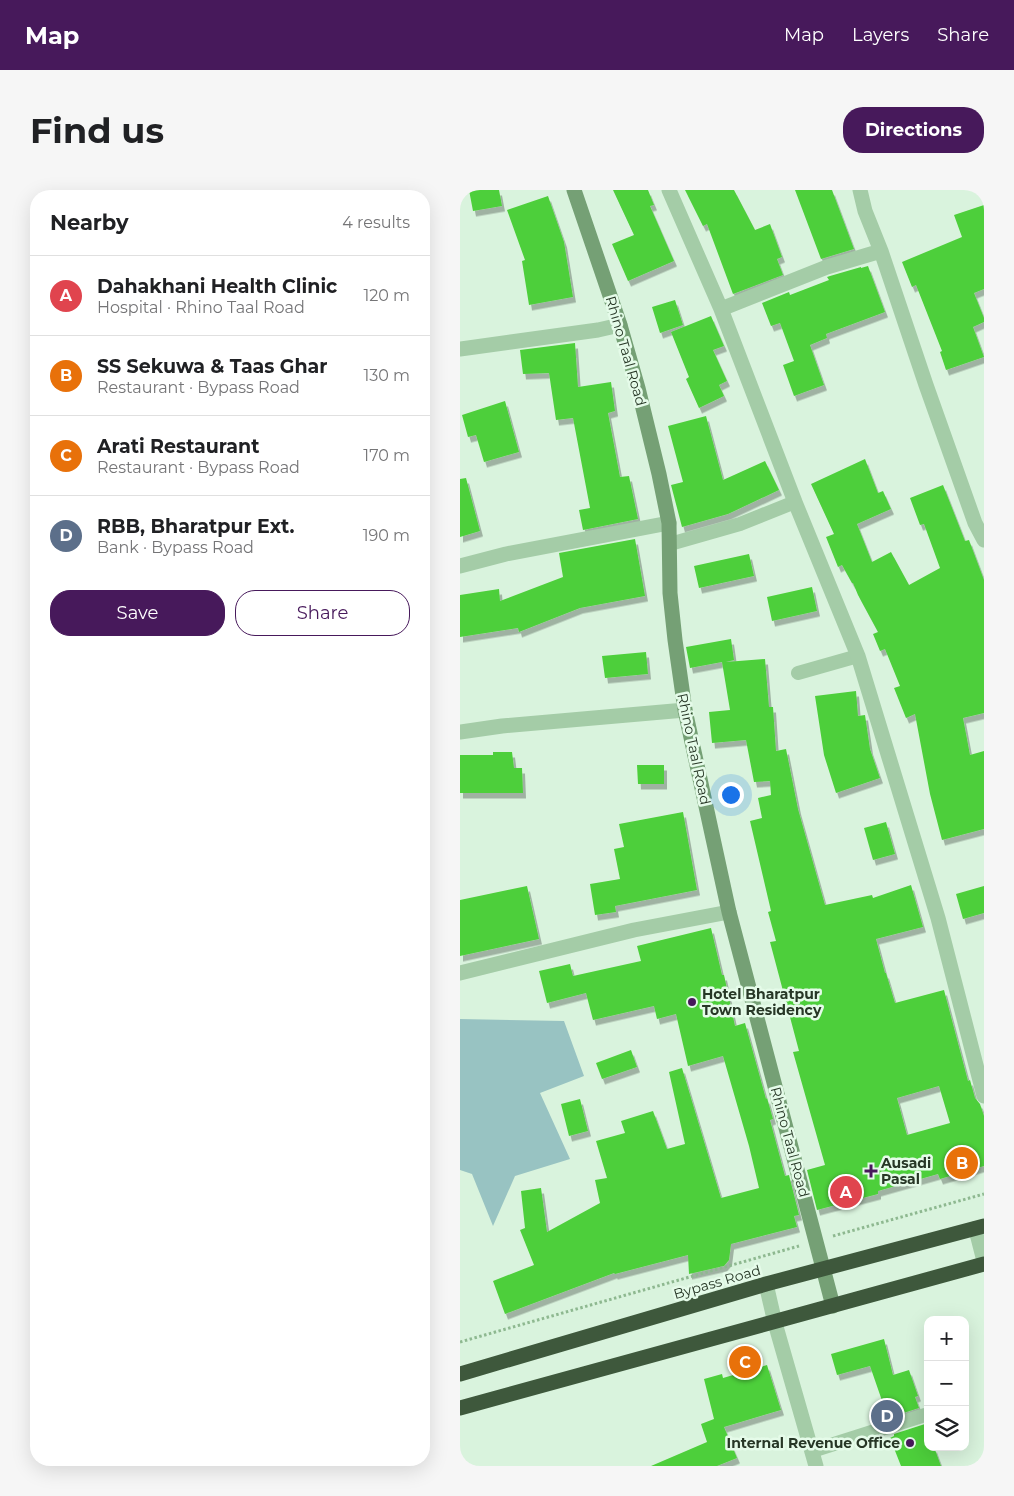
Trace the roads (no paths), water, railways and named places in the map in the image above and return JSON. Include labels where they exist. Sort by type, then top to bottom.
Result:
[{"type":"highway","name":"Bypass Road","points":[[460,1374],[766,1284],[979,1227]]},
{"type":"highway","points":[[460,1408],[984,1264]]},
{"type":"street","name":"Rhino Taal Road","points":[[574,190],[620,325],[657,464],[669,523],[670,593],[685,710],[729,912],[833,1306]]},
{"type":"street","points":[[669,190],[721,309],[795,502],[858,656],[938,918],[984,1096]]},
{"type":"street","points":[[860,190],[865,211],[881,251],[975,524],[984,540]]},
{"type":"street","points":[[721,309],[827,267],[881,251]]},
{"type":"street","points":[[460,349],[598,330],[620,325]]},
{"type":"street","points":[[460,566],[506,554],[669,523]]},
{"type":"street","points":[[460,732],[502,726],[685,710]]},
{"type":"street","points":[[460,973],[634,930],[729,912]]},
{"type":"street","points":[[766,1284],[814,1459]]},
{"type":"lane","points":[[670,544],[740,524],[795,502]]},
{"type":"lane","points":[[798,673],[858,656]]},
{"type":"lane","points":[[979,1227],[984,1264]]},
{"type":"lane","points":[[814,1459],[924,1415]]},
{"type":"place","name":"Hotel Bharatpur Town Residency","points":[[692,1002]]},
{"type":"place","name":"SS Sekuwa & Taas Ghar","points":[[962,1163]]},
{"type":"place","name":"Ausadi Pasal","points":[[871,1171]]},
{"type":"place","name":"Dahakhani Health Clinic","points":[[846,1192]]},
{"type":"place","name":"Arati Restaurant","points":[[745,1362]]},
{"type":"place","name":"RBB, Bharatpur Ext.","points":[[887,1416]]},
{"type":"place","name":"Internal Revenue Office","points":[[910,1443]]}]
